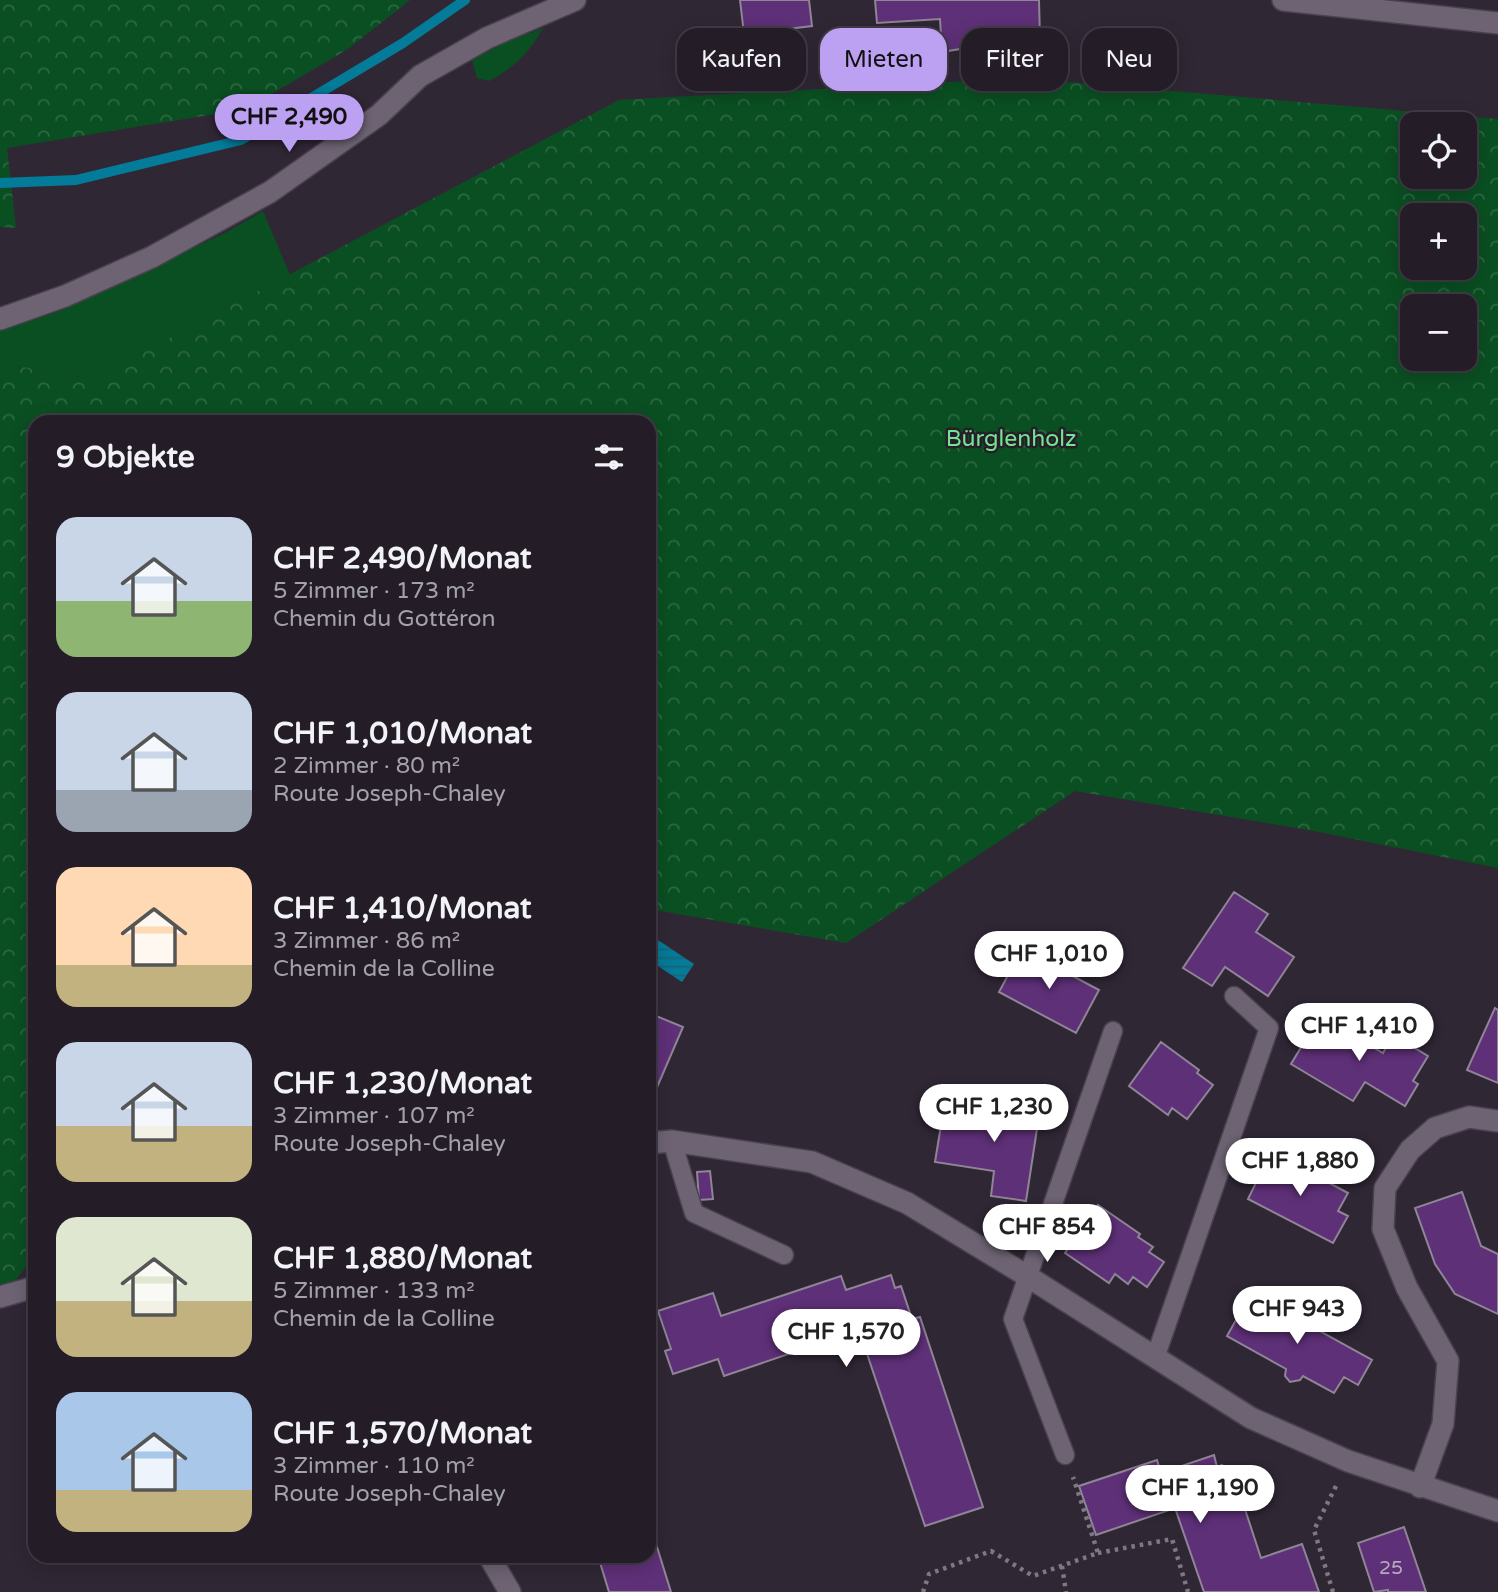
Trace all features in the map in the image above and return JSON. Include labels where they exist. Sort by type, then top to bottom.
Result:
[{"type":"street","points":[[0,318],[65,296],[152,257],[270,192],[379,115],[419,76],[487,38],[575,0]]},
{"type":"street","points":[[1283,0],[1498,23]]},
{"type":"street","points":[[1420,1487],[1443,1424],[1448,1361],[1407,1288],[1383,1229],[1385,1188],[1410,1150],[1435,1128],[1469,1117],[1498,1121]]},
{"type":"street","points":[[656,1142],[672,1141],[812,1162],[907,1203],[1251,1418],[1348,1461],[1498,1511]]},
{"type":"street","points":[[0,1297],[28,1289]]},
{"type":"street","points":[[493,1563],[510,1592]]},
{"type":"lane","points":[[1155,1358],[1269,1028],[1234,996]]},
{"type":"lane","points":[[1065,1455],[1013,1319],[1113,1031]]},
{"type":"lane","points":[[672,1141],[694,1213],[784,1255]]},
{"type":"path","points":[[1065,1455],[1098,1553]]},
{"type":"path","points":[[1333,1592],[1314,1530],[1339,1480]]},
{"type":"path","points":[[923,1592],[929,1574],[991,1551],[1033,1576],[1098,1553],[1171,1539],[1188,1592]]},
{"type":"path","points":[[1062,1566],[1066,1592]]},
{"type":"green space","points":[[0,0],[410,0],[348,49],[246,109],[7,148],[16,228],[0,227]]},
{"type":"green space","points":[[543,28],[526,53],[506,70],[489,81],[477,78],[472,60],[504,43]]},
{"type":"green space","name":"Bürglenholz","points":[[961,81],[961,91],[1068,91],[1068,82],[1082,83],[1082,91],[1172,91],[1417,112],[1400,112],[1400,189],[1477,189],[1477,117],[1498,119],[1498,868],[1309,830],[1075,791],[846,943],[656,910],[656,415],[28,415],[28,1264],[11,1286],[0,1284],[0,363],[92,379],[619,100],[820,89],[947,91],[947,82]]},
{"type":"green space","points":[[263,211],[290,275],[92,379],[0,363],[0,329],[54,313],[227,232]]},
{"type":"water","points":[[656,939],[694,964],[682,982],[656,965]]},
{"type":"building","points":[[740,0],[809,0],[812,26],[743,28]]},
{"type":"building","points":[[875,0],[1039,0],[1040,28],[961,28],[961,49],[947,51],[947,28],[941,28],[940,19],[877,23]]},
{"type":"building","points":[[1234,892],[1268,914],[1256,932],[1294,957],[1268,996],[1225,967],[1212,986],[1183,968]]},
{"type":"building","points":[[1022,949],[1099,990],[1076,1033],[999,992]]},
{"type":"building","points":[[1495,1008],[1498,1010],[1498,1083],[1467,1070]]},
{"type":"building","points":[[656,1016],[683,1027],[656,1090]]},
{"type":"building","points":[[1320,1016],[1383,1053],[1393,1035],[1428,1056],[1413,1081],[1418,1084],[1405,1106],[1365,1082],[1353,1101],[1291,1064]]},
{"type":"building","points":[[1161,1042],[1199,1070],[1197,1073],[1213,1085],[1187,1119],[1172,1108],[1168,1115],[1129,1086]]},
{"type":"building","points":[[987,1095],[1037,1102],[1033,1128],[1037,1129],[1026,1201],[991,1196],[994,1171],[935,1162],[943,1113],[983,1119]]},
{"type":"building","points":[[1271,1152],[1348,1193],[1338,1211],[1348,1216],[1333,1243],[1248,1199]]},
{"type":"building","points":[[710,1171],[713,1199],[699,1200],[697,1172]]},
{"type":"building","points":[[1462,1192],[1481,1246],[1498,1254],[1498,1314],[1455,1294],[1435,1264],[1415,1208]]},
{"type":"building","points":[[1098,1205],[1140,1234],[1138,1237],[1153,1247],[1149,1252],[1164,1262],[1147,1287],[1133,1277],[1128,1284],[1115,1274],[1109,1283],[1065,1253]]},
{"type":"building","points":[[891,1275],[895,1288],[901,1286],[912,1319],[920,1317],[983,1507],[925,1526],[859,1330],[724,1376],[718,1359],[673,1374],[665,1351],[671,1349],[658,1311],[713,1293],[721,1316],[841,1276],[846,1290]]},
{"type":"building","points":[[1251,1293],[1372,1360],[1358,1385],[1344,1377],[1334,1393],[1303,1376],[1300,1380],[1290,1382],[1285,1376],[1286,1369],[1227,1336]]},
{"type":"building","points":[[1214,1455],[1217,1467],[1222,1465],[1233,1497],[1240,1494],[1261,1558],[1302,1544],[1319,1592],[1204,1592],[1175,1508],[1096,1535],[1079,1486],[1157,1460],[1161,1473]]},
{"type":"building","points":[[1404,1527],[1426,1592],[1374,1592],[1358,1543]]},
{"type":"building","points":[[656,1544],[671,1592],[609,1592],[600,1563],[656,1563]]},
{"type":"waterway","points":[[0,183],[76,180],[241,140],[403,43],[465,0]]}]
